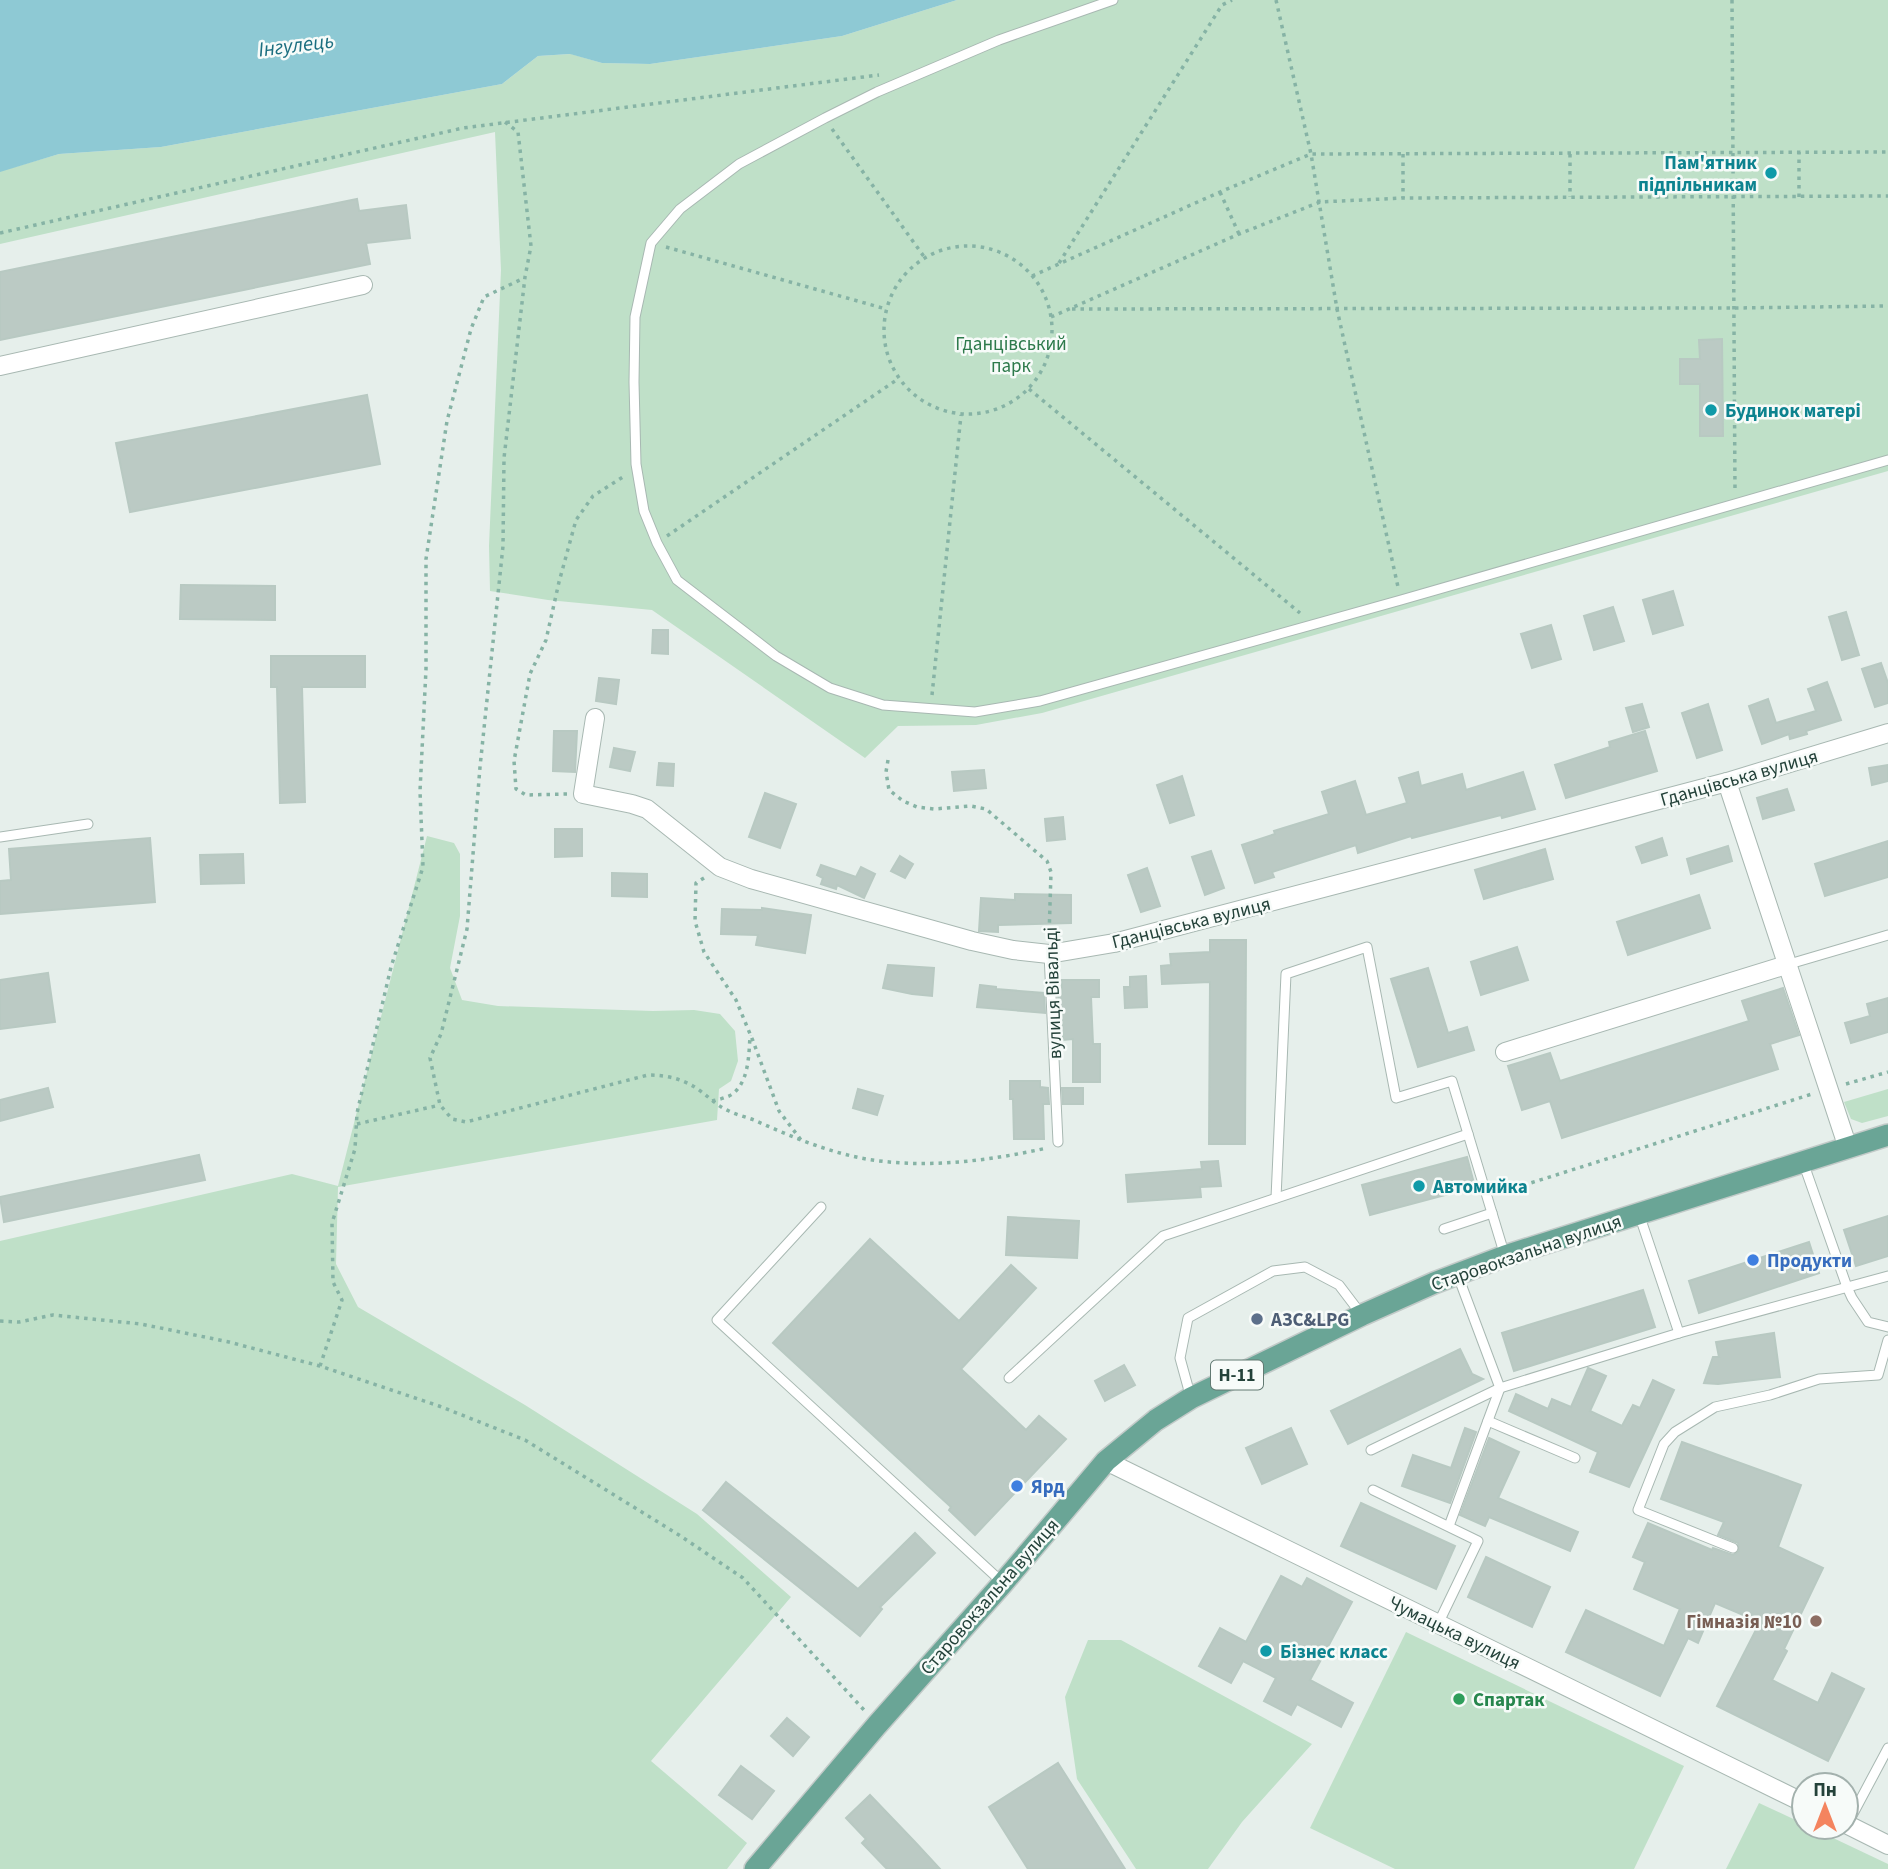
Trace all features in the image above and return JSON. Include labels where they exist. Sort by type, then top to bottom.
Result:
[{"type":"main road","name":"Старовокзальна вулиця","points":[[755,1869],[1106,1461],[1156,1420],[1191,1398],[1362,1315],[1457,1274],[1505,1256],[1888,1135]]},
{"type":"street","points":[[0,366],[363,285]]},
{"type":"street","points":[[583,794],[594,719]]},
{"type":"street","name":"Гданцівська вулиця","points":[[583,794],[647,809],[720,867],[751,879],[972,941],[1049,954],[1114,943],[1727,782],[1888,733]]},
{"type":"street","points":[[1727,782],[1848,1148]]},
{"type":"street","points":[[1505,1052],[1786,965]]},
{"type":"street","name":"Чумацька вулиця","points":[[1106,1461],[1790,1796]]},
{"type":"street","points":[[1860,1831],[1888,1845]]},
{"type":"lane","points":[[1113,0],[999,40],[877,92],[825,118],[739,164],[680,209],[651,243],[635,317],[636,464],[644,511],[657,544],[677,580],[776,656],[830,688],[883,705],[975,712],[1041,702],[1888,460]]},
{"type":"lane","points":[[0,837],[88,824]]},
{"type":"lane","points":[[1786,965],[1888,935]]},
{"type":"lane","points":[[1276,1198],[1286,974],[1367,947],[1396,1098],[1452,1081],[1505,1256]]},
{"type":"lane","name":"вулиця Вівальді","points":[[1049,954],[1058,1142]]},
{"type":"lane","points":[[1009,1378],[1163,1236],[1468,1134]]},
{"type":"lane","points":[[1803,1162],[1852,1298],[1868,1322],[1888,1327]]},
{"type":"lane","points":[[821,1207],[717,1320],[1003,1583]]},
{"type":"lane","points":[[1444,1229],[1492,1213]]},
{"type":"lane","points":[[1639,1214],[1679,1333]]},
{"type":"lane","points":[[1191,1398],[1180,1358],[1188,1318],[1273,1271],[1305,1267],[1339,1285],[1362,1315]]},
{"type":"lane","points":[[1449,1526],[1500,1388],[1457,1274]]},
{"type":"lane","points":[[1371,1450],[1500,1388],[1679,1333],[1888,1276]]},
{"type":"lane","points":[[1733,1548],[1638,1510],[1664,1444],[1675,1432],[1715,1407],[1770,1395],[1819,1379],[1878,1375],[1888,1340]]},
{"type":"lane","points":[[1488,1421],[1575,1458]]},
{"type":"lane","points":[[1373,1490],[1478,1541],[1438,1624]]},
{"type":"lane","points":[[1860,1800],[1888,1748]]},
{"type":"path","points":[[1059,264],[1222,5],[1232,0]]},
{"type":"path","points":[[1276,0],[1311,154],[1337,309],[1401,600]]},
{"type":"path","points":[[1732,0],[1735,504]]},
{"type":"path","points":[[0,233],[463,128],[891,73]]},
{"type":"path","points":[[825,118],[925,258]]},
{"type":"path","points":[[505,122],[518,132],[531,246],[504,458],[503,547],[480,767],[467,929],[441,1034],[430,1058],[440,1105],[452,1119],[466,1122],[648,1074],[661,1074],[677,1078],[696,1088],[726,1111],[802,1141],[865,1158],[920,1164],[978,1161],[1049,1148],[1058,1142]]},
{"type":"path","points":[[1799,152],[1799,197]]},
{"type":"path","points":[[1032,276],[1311,154],[1888,152]]},
{"type":"path","points":[[1403,153],[1403,198]]},
{"type":"path","points":[[1570,153],[1570,197]]},
{"type":"path","points":[[1220,192],[1239,234]]},
{"type":"path","points":[[1051,317],[1239,234],[1320,202],[1403,198],[1888,196]]},
{"type":"path","points":[[671,237],[664,246],[886,309]]},
{"type":"path","points":[[970,246],[993,250],[1014,260],[1032,276],[1045,296],[1051,317],[1051,344],[1043,368],[1029,389],[1009,404],[986,413],[961,415],[937,409],[915,397],[898,379],[887,357],[883,333],[886,309],[894,289],[907,271],[925,258],[946,249],[970,246]]},
{"type":"path","points":[[320,1366],[342,1300],[333,1282],[332,1223],[355,1149],[357,1112],[391,967],[423,867],[420,791],[426,669],[426,559],[447,421],[471,330],[484,297],[525,277]]},
{"type":"path","points":[[1070,309],[1734,309],[1888,306]]},
{"type":"path","points":[[657,544],[898,379]]},
{"type":"path","points":[[1029,389],[1314,625]]},
{"type":"path","points":[[931,709],[961,415]]},
{"type":"path","points":[[583,794],[526,795],[516,789],[514,761],[530,674],[546,640],[576,520],[593,496],[629,472],[636,464]]},
{"type":"path","points":[[1392,589],[1397,583]]},
{"type":"path","name":"вулиця Вівальді","points":[[888,760],[886,772],[889,789],[903,801],[925,808],[971,806],[986,809],[1047,860],[1051,872],[1049,954]]},
{"type":"path","points":[[720,867],[696,883],[695,920],[704,952],[736,1000],[779,1111],[802,1141]]},
{"type":"path","points":[[712,1101],[731,1096],[741,1086],[748,1064],[750,1034]]},
{"type":"path","points":[[1487,1197],[1888,1072]]},
{"type":"path","points":[[357,1125],[440,1105]]},
{"type":"path","points":[[0,1321],[19,1322],[53,1315],[141,1324],[229,1342],[320,1366],[439,1406],[525,1440],[679,1535],[743,1578],[877,1725]]},
{"type":"green space","name":"Гданцівський парк","points":[[957,0],[1888,0],[1888,471],[1042,713],[976,725],[898,726],[865,758],[652,610],[548,600],[490,591],[489,546],[501,270],[495,132],[0,244],[0,143],[15,167],[59,154],[161,147],[502,84],[538,56],[571,54],[602,63],[650,64],[842,36]]},
{"type":"green space","points":[[427,836],[454,843],[460,854],[460,916],[450,968],[462,1000],[498,1006],[694,1010],[720,1014],[735,1031],[738,1061],[731,1081],[719,1089],[717,1120],[338,1187],[336,1264],[358,1307],[525,1405],[697,1514],[791,1597],[651,1761],[747,1843],[727,1869],[0,1869],[0,1241],[292,1174],[338,1186]]},
{"type":"green space","points":[[1888,1089],[1888,1116],[1862,1123],[1851,1119],[1844,1102]]},
{"type":"green space","name":"Спартак","points":[[1406,1632],[1684,1766],[1634,1869],[1395,1869],[1310,1828]]},
{"type":"green space","points":[[1088,1640],[1121,1640],[1312,1744],[1242,1822],[1208,1869],[1136,1869],[1077,1779],[1065,1697]]},
{"type":"green space","points":[[1759,1803],[1790,1817],[1790,1841],[1840,1841],[1888,1864],[1888,1869],[1726,1869]]},
{"type":"water","name":"Інгулець","points":[[0,0],[957,0],[842,36],[650,64],[602,63],[570,54],[538,56],[502,84],[161,147],[59,154],[0,172]]},
{"type":"building","points":[[357,199],[359,211],[406,205],[410,238],[366,243],[370,264],[0,340],[0,272]]},
{"type":"building","name":"Будинок матері","points":[[1722,339],[1723,436],[1700,436],[1700,384],[1680,384],[1680,359],[1700,359],[1699,340]]},
{"type":"building","points":[[367,395],[380,464],[130,512],[116,443]]},
{"type":"building","points":[[181,585],[275,586],[275,620],[180,619]]},
{"type":"building","points":[[1673,591],[1683,625],[1653,634],[1643,600]]},
{"type":"building","points":[[1613,607],[1624,641],[1594,650],[1584,616]]},
{"type":"building","points":[[1846,612],[1859,655],[1842,660],[1829,617]]},
{"type":"building","points":[[1551,625],[1561,659],[1532,668],[1521,634]]},
{"type":"building","points":[[653,630],[668,630],[668,654],[652,653]]},
{"type":"building","points":[[271,656],[365,656],[365,687],[302,687],[305,802],[280,803],[277,687],[271,687]]},
{"type":"building","points":[[1881,663],[1888,683],[1888,703],[1875,707],[1862,669]]},
{"type":"building","points":[[599,678],[619,680],[616,704],[596,701]]},
{"type":"building","points":[[1827,682],[1841,720],[1806,731],[1807,734],[1790,739],[1789,734],[1762,744],[1749,706],[1768,699],[1776,723],[1816,711],[1808,689]]},
{"type":"building","points":[[1642,704],[1649,727],[1633,732],[1626,708]]},
{"type":"building","points":[[1708,704],[1722,750],[1697,758],[1682,713]]},
{"type":"building","points":[[554,731],[577,731],[575,772],[553,771]]},
{"type":"building","points":[[1645,731],[1657,771],[1566,798],[1555,765],[1610,747],[1609,742]]},
{"type":"building","points":[[614,748],[635,752],[630,771],[610,767]]},
{"type":"building","points":[[659,763],[674,764],[673,786],[657,785]]},
{"type":"building","points":[[1888,765],[1888,781],[1872,785],[1869,768]]},
{"type":"building","points":[[984,770],[986,788],[954,791],[952,772]]},
{"type":"building","points":[[1418,772],[1421,786],[1462,774],[1466,790],[1523,772],[1535,809],[1412,838],[1411,836],[1358,853],[1356,845],[1272,872],[1274,877],[1255,883],[1242,845],[1275,834],[1274,831],[1329,814],[1322,792],[1355,781],[1366,815],[1407,803],[1399,778]]},
{"type":"building","points":[[1182,776],[1194,815],[1170,823],[1157,785]]},
{"type":"building","points":[[1787,789],[1794,810],[1763,819],[1757,798]]},
{"type":"building","points":[[765,793],[796,804],[780,848],[749,837]]},
{"type":"building","points":[[1063,817],[1065,839],[1047,841],[1045,819]]},
{"type":"building","points":[[555,829],[582,829],[582,856],[555,857]]},
{"type":"building","points":[[150,838],[155,902],[0,914],[0,881],[11,880],[9,849]]},
{"type":"building","points":[[1662,838],[1667,855],[1642,863],[1636,847]]},
{"type":"building","points":[[1888,841],[1888,877],[1825,896],[1815,864]]},
{"type":"building","points":[[1728,846],[1732,861],[1691,874],[1687,859]]},
{"type":"building","points":[[1545,849],[1553,879],[1484,899],[1475,870]]},
{"type":"building","points":[[1211,851],[1224,888],[1205,895],[1192,857]]},
{"type":"building","points":[[243,854],[244,883],[201,884],[200,855]]},
{"type":"building","points":[[900,856],[913,864],[905,878],[891,871]]},
{"type":"building","points":[[821,865],[856,877],[861,867],[875,874],[864,898],[837,885],[836,889],[821,884],[823,878],[817,875]]},
{"type":"building","points":[[1147,868],[1160,906],[1141,912],[1128,875]]},
{"type":"building","points":[[612,873],[647,874],[647,897],[612,896]]},
{"type":"building","points":[[1015,894],[1071,895],[1071,923],[998,925],[998,932],[979,931],[981,898],[1015,900]]},
{"type":"building","points":[[1699,895],[1710,928],[1628,955],[1617,922]]},
{"type":"building","points":[[762,908],[811,915],[805,953],[756,945],[758,935],[721,934],[722,909]]},
{"type":"building","points":[[1210,940],[1246,940],[1245,1144],[1209,1144],[1210,982],[1162,984],[1161,966],[1171,965],[1170,954],[1210,952]]},
{"type":"building","points":[[1517,947],[1528,980],[1481,995],[1471,962]]},
{"type":"building","points":[[888,965],[934,968],[932,996],[883,988]]},
{"type":"building","points":[[1428,968],[1448,1033],[1467,1027],[1474,1050],[1418,1067],[1391,979]]},
{"type":"building","points":[[48,973],[55,1022],[0,1029],[0,980]]},
{"type":"building","points":[[1146,976],[1147,1007],[1125,1008],[1124,987],[1130,987],[1130,977]]},
{"type":"building","points":[[1062,980],[1099,980],[1099,997],[1091,997],[1093,1044],[1100,1044],[1100,1082],[1073,1082],[1073,1039],[1063,1040],[1062,1014],[1059,1014],[1058,994],[1062,994]]},
{"type":"building","points":[[980,985],[1044,993],[1045,1013],[977,1007]]},
{"type":"building","points":[[1783,988],[1799,1035],[1770,1044],[1778,1069],[1562,1138],[1550,1101],[1522,1110],[1508,1066],[1550,1053],[1560,1081],[1749,1021],[1742,1001]]},
{"type":"building","points":[[1888,998],[1888,1032],[1851,1043],[1845,1023],[1870,1016],[1867,1004]]},
{"type":"building","points":[[1010,1081],[1040,1081],[1040,1087],[1048,1088],[1049,1104],[1043,1104],[1044,1139],[1014,1139]]},
{"type":"building","points":[[48,1088],[53,1107],[0,1121],[0,1100]]},
{"type":"building","points":[[1062,1088],[1083,1088],[1083,1104],[1063,1104]]},
{"type":"building","points":[[858,1089],[883,1096],[877,1115],[853,1108]]},
{"type":"building","points":[[199,1155],[205,1180],[4,1222],[0,1197]]},
{"type":"building","name":"Автомийка","points":[[1467,1157],[1475,1187],[1370,1215],[1362,1185]]},
{"type":"building","points":[[1218,1161],[1221,1186],[1200,1187],[1201,1197],[1128,1202],[1126,1175],[1202,1169],[1201,1162]]},
{"type":"building","points":[[1888,1216],[1888,1256],[1856,1266],[1844,1230]]},
{"type":"building","points":[[1008,1217],[1079,1221],[1077,1258],[1006,1255]]},
{"type":"building","points":[[870,1239],[959,1321],[1011,1265],[1036,1288],[961,1369],[1026,1430],[1039,1416],[1066,1439],[975,1535],[949,1510],[951,1507],[773,1343]]},
{"type":"building","points":[[1809,1242],[1819,1273],[1699,1313],[1689,1281]]},
{"type":"building","points":[[1643,1290],[1655,1327],[1514,1371],[1502,1333]]},
{"type":"building","points":[[1774,1333],[1780,1377],[1704,1383],[1713,1357],[1719,1357],[1716,1342]]},
{"type":"building","points":[[1460,1349],[1472,1374],[1483,1379],[1348,1444],[1331,1411]]},
{"type":"building","points":[[1124,1365],[1135,1385],[1105,1401],[1095,1381]]},
{"type":"building","points":[[1588,1368],[1606,1376],[1590,1411],[1622,1426],[1633,1405],[1640,1408],[1653,1380],[1674,1390],[1629,1487],[1590,1472],[1598,1452],[1509,1411],[1516,1394],[1548,1409],[1552,1399],[1571,1407]]},
{"type":"building","points":[[1291,1428],[1307,1464],[1262,1484],[1246,1448]]},
{"type":"building","points":[[1465,1428],[1476,1432],[1450,1503],[1402,1486],[1413,1455],[1451,1468]]},
{"type":"building","points":[[1489,1438],[1519,1452],[1498,1498],[1578,1532],[1570,1551],[1489,1517],[1485,1526],[1460,1515]]},
{"type":"building","points":[[1682,1442],[1801,1485],[1778,1547],[1823,1568],[1772,1680],[1818,1703],[1832,1673],[1864,1689],[1828,1761],[1717,1706],[1760,1622],[1715,1603],[1698,1643],[1688,1638],[1660,1696],[1566,1652],[1586,1610],[1664,1646],[1680,1609],[1634,1589],[1645,1562],[1633,1557],[1648,1523],[1712,1550],[1713,1548],[1733,1555],[1739,1551],[1738,1543],[1718,1535],[1724,1522],[1661,1499]]},
{"type":"building","points":[[726,1482],[858,1589],[915,1533],[935,1553],[880,1607],[882,1609],[860,1636],[703,1510]]},
{"type":"building","points":[[1361,1503],[1455,1546],[1436,1589],[1341,1546]]},
{"type":"building","points":[[1486,1557],[1550,1587],[1532,1627],[1468,1597]]},
{"type":"building","name":"Бізнес класс","points":[[1281,1576],[1302,1587],[1307,1578],[1352,1602],[1310,1680],[1353,1703],[1341,1727],[1297,1704],[1291,1715],[1264,1701],[1276,1678],[1243,1661],[1231,1683],[1199,1666],[1220,1628],[1246,1642]]},
{"type":"building","points":[[787,1718],[809,1737],[793,1756],[771,1736]]},
{"type":"building","points":[[1058,1763],[1125,1869],[1028,1869],[989,1807]]},
{"type":"building","points":[[741,1766],[774,1791],[752,1819],[719,1795]]},
{"type":"building","points":[[870,1795],[940,1869],[887,1869],[862,1843],[866,1839],[846,1818]]},
{"type":"place","name":"Пам'ятник підпільникам","points":[[1771,173]]},
{"type":"place","name":"Будинок матері","points":[[1711,410]]},
{"type":"place","name":"Автомийка","points":[[1419,1186]]},
{"type":"place","name":"Продукти","points":[[1753,1260]]},
{"type":"place","name":"АЗС&LPG","points":[[1257,1319]]},
{"type":"place","name":"Ярд","points":[[1017,1486]]},
{"type":"place","name":"Гімназія №10","points":[[1816,1621]]},
{"type":"place","name":"Бізнес класс","points":[[1266,1651]]},
{"type":"place","name":"Спартак","points":[[1459,1699]]}]
